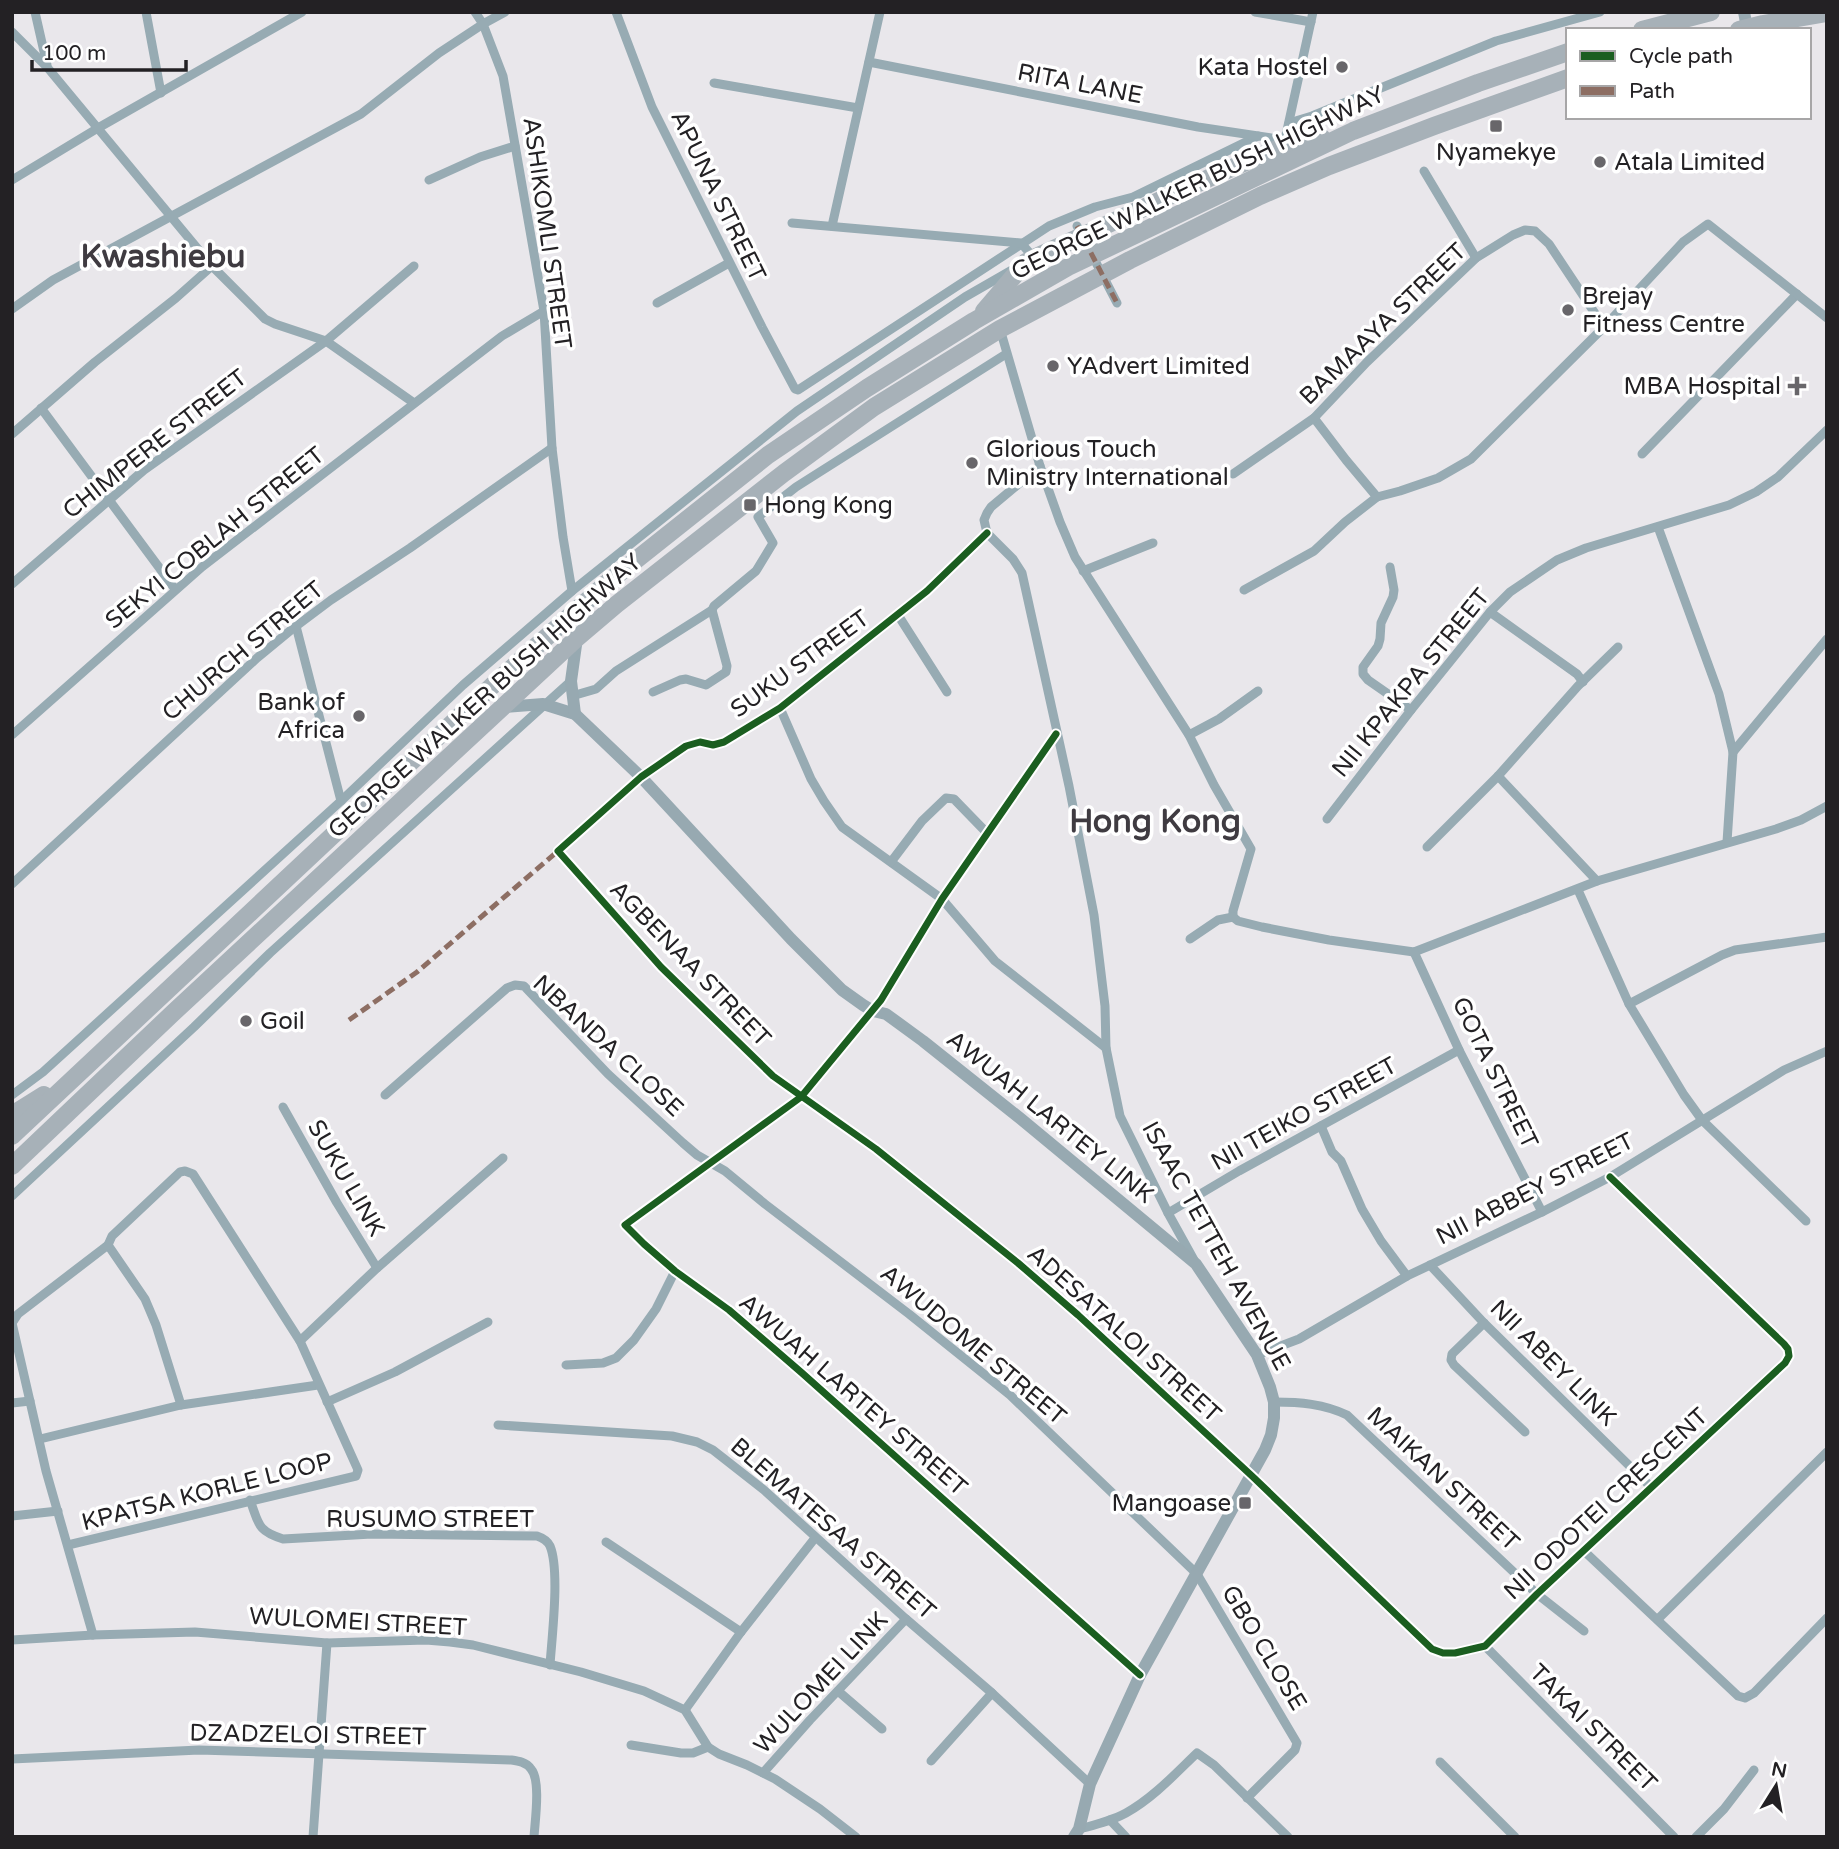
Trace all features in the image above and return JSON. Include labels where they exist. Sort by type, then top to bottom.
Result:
[{"type":"highway","points":[[1649,28],[1686,16],[1711,12]]},
{"type":"highway","points":[[1751,21],[1827,13]]},
{"type":"highway","name":"GEORGE WALKER BUSH HIGHWAY","points":[[12,1136],[492,686],[607,583],[768,455],[867,388],[974,321],[1068,267],[1353,131],[1566,53]]},
{"type":"highway","name":"GEORGE WALKER BUSH HIGHWAY","points":[[12,1166],[577,638],[784,473],[874,407],[1000,329],[1130,260],[1260,196],[1329,166],[1566,79]]},
{"type":"highway","points":[[974,321],[1030,260],[1285,143],[1353,131]]},
{"type":"highway","points":[[12,1115],[77,1075]]},
{"type":"street","points":[[35,12],[47,67]]},
{"type":"street","points":[[146,12],[161,93]]},
{"type":"street","points":[[12,180],[302,12]]},
{"type":"street","name":"ASHIKOMLI STREET","points":[[475,12],[484,24],[503,76],[544,311],[552,448],[572,591]]},
{"type":"street","points":[[12,309],[53,280],[361,114],[439,53],[505,12]]},
{"type":"street","name":"APUNA STREET","points":[[616,12],[652,107],[795,389],[798,390],[1021,243]]},
{"type":"street","points":[[832,226],[880,12]]},
{"type":"street","points":[[1255,12],[1312,17],[1285,143]]},
{"type":"street","points":[[1289,123],[1496,41],[1600,12]]},
{"type":"street","points":[[12,32],[16,43],[47,67],[212,266],[265,319],[326,341],[414,403]]},
{"type":"street","name":"RITA LANE","points":[[869,62],[1285,143]]},
{"type":"street","points":[[714,83],[858,108]]},
{"type":"street","points":[[792,223],[1021,243],[1049,226],[1095,207],[1133,197],[1258,136]]},
{"type":"street","points":[[429,180],[480,157],[515,146]]},
{"type":"street","points":[[1424,171],[1476,258]]},
{"type":"street","points":[[1244,590],[1314,551],[1377,497],[1438,478],[1472,459],[1604,327],[1683,242],[1708,224],[1827,318]]},
{"type":"street","points":[[1077,226],[1117,303]]},
{"type":"street","name":"BAMAAYA STREET","points":[[1233,474],[1314,418],[1367,362],[1476,258],[1525,230],[1535,232],[1549,244],[1604,327]]},
{"type":"street","points":[[12,1095],[43,1072],[341,802],[463,685],[572,591],[797,411],[965,297],[1030,260],[1021,243]]},
{"type":"street","points":[[657,303],[729,263]]},
{"type":"street","points":[[12,434],[212,266]]},
{"type":"street","name":"CHIMPERE STREET","points":[[12,584],[144,470],[326,341],[414,266]]},
{"type":"street","points":[[1642,454],[1797,294]]},
{"type":"street","name":"SEKYI COBLAH STREET","points":[[12,735],[175,589],[502,336],[544,311]]},
{"type":"street","points":[[1000,329],[1040,466],[1066,538],[1083,571],[1189,735],[1251,849],[1233,917]]},
{"type":"street","points":[[572,696],[596,689],[616,671],[712,610],[756,571],[773,542],[758,517],[796,487],[1006,354]]},
{"type":"street","points":[[41,408],[175,589]]},
{"type":"street","points":[[1314,418],[1377,497]]},
{"type":"street","name":"NII KPAKPA STREET","points":[[1326,820],[1490,612],[1510,592],[1557,560],[1586,548],[1729,505],[1756,492],[1778,477],[1827,430]]},
{"type":"street","name":"CHURCH STREET","points":[[12,884],[257,658],[296,626],[552,448]]},
{"type":"street","points":[[988,533],[984,520],[992,506],[1040,466]]},
{"type":"street","points":[[1658,527],[1719,694],[1733,752],[1727,842]]},
{"type":"street","name":"SUKU STREET","points":[[558,851],[641,777],[686,746],[700,742],[713,745],[724,742],[780,708],[927,591],[988,533]]},
{"type":"street","name":"ISAAC TETTEH AVENUE","points":[[988,533],[1013,559],[1022,573],[1069,786],[1094,915],[1105,1006],[1106,1048],[1120,1116],[1196,1265],[1257,1355],[1274,1402],[1271,1435],[1265,1450],[1140,1675],[1090,1784],[1077,1833]]},
{"type":"street","points":[[1083,571],[1153,543]]},
{"type":"street","points":[[1390,567],[1393,597],[1381,623],[1378,646],[1363,667],[1363,674],[1411,710]]},
{"type":"street","points":[[653,692],[686,679],[706,685],[726,672],[727,666],[712,610]]},
{"type":"street","points":[[1490,612],[1581,679]]},
{"type":"street","points":[[898,615],[947,692]]},
{"type":"street","points":[[296,626],[341,802]]},
{"type":"street","points":[[505,707],[543,704],[575,714],[571,681],[577,638]]},
{"type":"street","points":[[1733,752],[1827,639]]},
{"type":"street","points":[[1427,847],[1498,776],[1578,686],[1581,679],[1618,647]]},
{"type":"street","points":[[12,1196],[270,953],[571,681]]},
{"type":"street","points":[[1189,735],[1219,719],[1258,691]]},
{"type":"street","points":[[780,708],[811,779],[842,827],[942,899],[995,961],[1106,1048]]},
{"type":"street","name":"AWUAH LARTEY LINK","points":[[575,714],[641,777],[842,990],[873,1011],[887,1014],[923,1041],[1196,1265]]},
{"type":"street","name":"AWUAH LARTEY STREET","points":[[1056,734],[942,899],[881,1000],[801,1097],[625,1225],[675,1271],[729,1310],[792,1364],[1140,1675]]},
{"type":"street","points":[[1498,776],[1597,881]]},
{"type":"street","points":[[891,862],[922,821],[946,798],[954,799],[987,833]]},
{"type":"street","points":[[1190,939],[1218,920],[1233,917],[1238,921],[1262,927],[1329,940],[1414,951],[1597,881],[1776,829],[1827,806]]},
{"type":"street","name":"AGBENAA STREET","points":[[558,851],[661,967],[773,1076],[801,1097]]},
{"type":"street","points":[[1578,890],[1629,1004],[1702,1120],[1807,1221]]},
{"type":"street","points":[[1629,1004],[1735,950],[1827,937]]},
{"type":"street","name":"GOTA STREET","points":[[1414,951],[1459,1050],[1542,1212]]},
{"type":"street","name":"NBANDA CLOSE","points":[[385,1095],[507,988],[524,986],[608,1074],[683,1143],[710,1162]]},
{"type":"street","name":"NII TEIKO STREET","points":[[1168,1213],[1459,1050]]},
{"type":"street","name":"NII ABBEY STREET","points":[[1257,1355],[1299,1339],[1407,1276],[1610,1177],[1784,1070],[1827,1051]]},
{"type":"street","name":"ADESATALOI STREET","points":[[801,1097],[876,1149],[1018,1263],[1252,1475]]},
{"type":"street","name":"SUKU LINK","points":[[283,1107],[377,1268]]},
{"type":"street","points":[[1321,1126],[1332,1152],[1341,1161],[1362,1209],[1407,1276]]},
{"type":"street","points":[[300,1341],[377,1268],[503,1158]]},
{"type":"street","name":"AWUDOME STREET","points":[[710,1162],[1010,1395],[1197,1574]]},
{"type":"street","name":"KPATSA KORLE LOOP","points":[[12,1323],[18,1314],[108,1245],[112,1236],[180,1172],[189,1172],[193,1174],[300,1341],[358,1470],[356,1476],[68,1545]]},
{"type":"street","name":"NII ODOTEI CRESCENT","points":[[1485,1646],[1537,1594],[1785,1363],[1789,1356],[1784,1344],[1610,1177]]},
{"type":"street","points":[[108,1245],[145,1298],[181,1405]]},
{"type":"street","name":"NII ABEY LINK","points":[[1430,1265],[1483,1323],[1651,1487]]},
{"type":"street","points":[[566,1365],[603,1363],[616,1358],[634,1340],[656,1310],[675,1271]]},
{"type":"street","points":[[327,1402],[396,1372],[488,1322]]},
{"type":"street","points":[[12,1323],[46,1471],[93,1635]]},
{"type":"street","points":[[1483,1323],[1452,1354],[1451,1360],[1525,1432]]},
{"type":"street","points":[[40,1439],[181,1405],[318,1385]]},
{"type":"street","points":[[12,1404],[30,1401]]},
{"type":"street","name":"MAIKAN STREET","points":[[1274,1402],[1316,1404],[1348,1415],[1537,1594],[1584,1631]]},
{"type":"street","name":"BLEMATESAA STREET","points":[[498,1425],[662,1435],[697,1442],[713,1450],[764,1490],[1090,1784]]},
{"type":"street","points":[[1658,1619],[1827,1452]]},
{"type":"street","points":[[1252,1475],[1432,1649],[1455,1653],[1485,1646]]},
{"type":"street","name":"RUSUMO STREET","points":[[250,1500],[260,1528],[283,1539],[372,1534],[537,1536],[545,1539],[550,1546],[554,1570],[550,1665]]},
{"type":"street","points":[[12,1516],[58,1511]]},
{"type":"street","points":[[815,1538],[741,1632],[685,1710],[708,1747],[763,1773],[820,1808],[856,1837]]},
{"type":"street","points":[[606,1542],[741,1632]]},
{"type":"street","points":[[1584,1551],[1738,1696],[1745,1698],[1754,1693],[1827,1618]]},
{"type":"street","name":"GBO CLOSE","points":[[1197,1574],[1297,1743],[1294,1751],[1247,1798]]},
{"type":"street","name":"WULOMEI LINK","points":[[763,1773],[906,1619]]},
{"type":"street","name":"WULOMEI STREET","points":[[12,1640],[195,1632],[327,1643],[426,1640],[450,1642],[473,1645],[645,1691],[685,1710]]},
{"type":"street","points":[[313,1837],[327,1643]]},
{"type":"street","name":"TAKAI STREET","points":[[1485,1646],[1674,1837]]},
{"type":"street","points":[[838,1691],[881,1728]]},
{"type":"street","points":[[931,1761],[992,1693]]},
{"type":"street","points":[[631,1745],[681,1753],[693,1753],[708,1747]]},
{"type":"street","name":"DZADZELOI STREET","points":[[12,1759],[199,1751],[511,1760],[525,1763],[534,1772],[534,1837]]},
{"type":"street","points":[[1077,1833],[1125,1813],[1149,1797],[1197,1753],[1288,1837]]},
{"type":"street","points":[[1440,1762],[1515,1837]]},
{"type":"street","points":[[1696,1837],[1724,1809],[1754,1770]]},
{"type":"street","points":[[1110,1820],[1126,1837]]},
{"type":"marked path","points":[[1077,226],[1117,303]]},
{"type":"marked path","points":[[349,1020],[417,972],[558,851]]},
{"type":"cycle path","points":[[987,533],[927,591],[780,708],[724,742],[713,745],[700,742],[686,746],[641,777],[558,851],[661,967],[773,1076],[876,1149],[1078,1315],[1252,1476],[1432,1649],[1443,1653],[1485,1646],[1537,1594],[1785,1363],[1789,1356],[1784,1344],[1610,1177]]},
{"type":"cycle path","points":[[1056,734],[942,899],[881,1000],[801,1097],[625,1225],[675,1271],[729,1310],[802,1373],[1140,1675]]},
{"type":"place","name":"Kata Hostel","points":[[1342,67]]},
{"type":"place","name":"Nyamekye","points":[[1496,126]]},
{"type":"place","name":"Atala Limited","points":[[1600,162]]},
{"type":"place","name":"Brejay Fitness Centre","points":[[1568,310]]},
{"type":"place","name":"YAdvert Limited","points":[[1053,366]]},
{"type":"place","name":"MBA Hospital","points":[[1797,386]]},
{"type":"place","name":"Glorious Touch Ministry International","points":[[972,463]]},
{"type":"place","name":"Hong Kong","points":[[750,505]]},
{"type":"place","name":"Bank of Africa","points":[[359,716]]},
{"type":"place","name":"Goil","points":[[246,1021]]},
{"type":"place","name":"Mangoase","points":[[1245,1503]]},
{"type":"district","name":"Kwashiebu","points":[[163,257]]},
{"type":"district","name":"Hong Kong","points":[[1155,822]]}]
